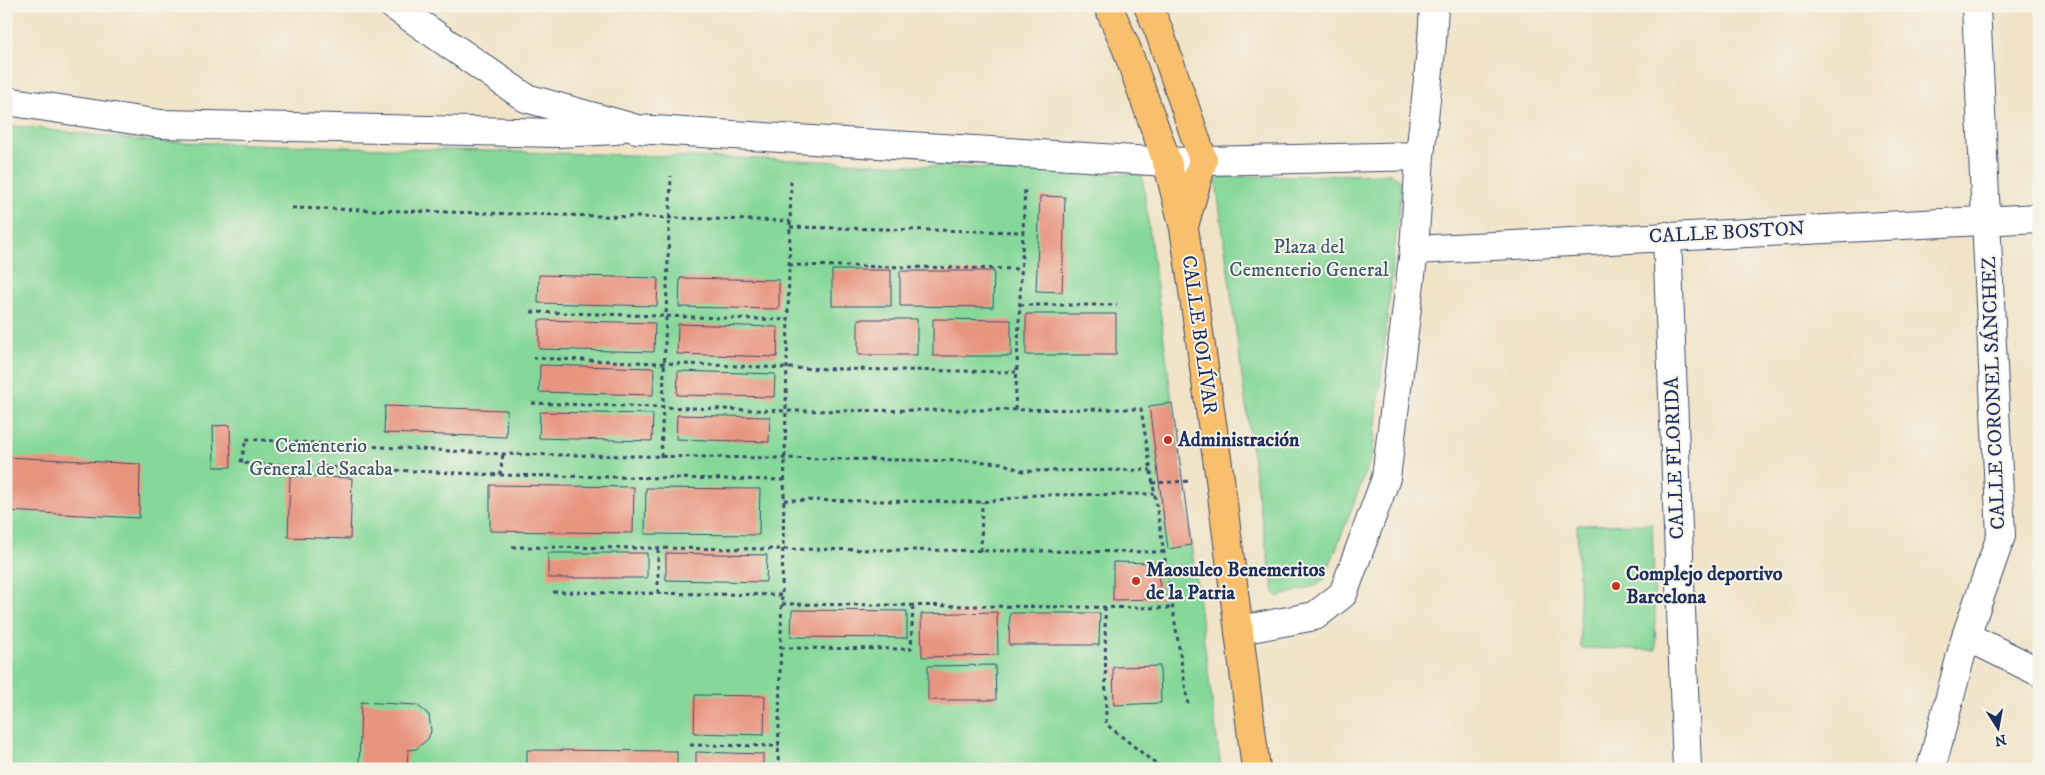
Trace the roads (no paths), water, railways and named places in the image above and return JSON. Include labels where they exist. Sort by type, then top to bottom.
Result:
[{"type":"main road","name":"CALLE BOLÍVAR","points":[[1108,6],[1126,47],[1167,162],[1184,228],[1220,479],[1256,769]]},
{"type":"main road","points":[[1148,6],[1159,31],[1203,160]]},
{"type":"main road","name":"CALLE BOLÍVAR","points":[[1184,228],[1203,160]]},
{"type":"street","points":[[394,6],[526,98],[637,128]]},
{"type":"street","points":[[1240,630],[1315,616],[1343,594],[1386,478],[1414,250],[1420,156],[1434,6]]},
{"type":"street","name":"CALLE CORONEL SÁNCHEZ","points":[[1931,769],[1966,636],[2001,536],[1988,220],[1976,6]]},
{"type":"street","points":[[6,101],[162,124],[558,133],[637,128],[1167,162],[1420,156]]},
{"type":"street","name":"CALLE BOSTON","points":[[1414,250],[2039,218]]},
{"type":"street","name":"CALLE FLORIDA","points":[[1667,236],[1687,769]]},
{"type":"street","points":[[1966,636],[2039,672]]},
{"type":"place","name":"Administración","points":[[1168,440]]},
{"type":"place","name":"Maosuleo Benemeritos de la Patria","points":[[1136,581]]},
{"type":"place","name":"Complejo deportivo Barcelona","points":[[1616,586]]},
{"type":"park label","name":"Plaza del Cementerio General","points":[[1309,258]]},
{"type":"park label","name":"Cementerio General de Sacaba","points":[[321,458]]}]
